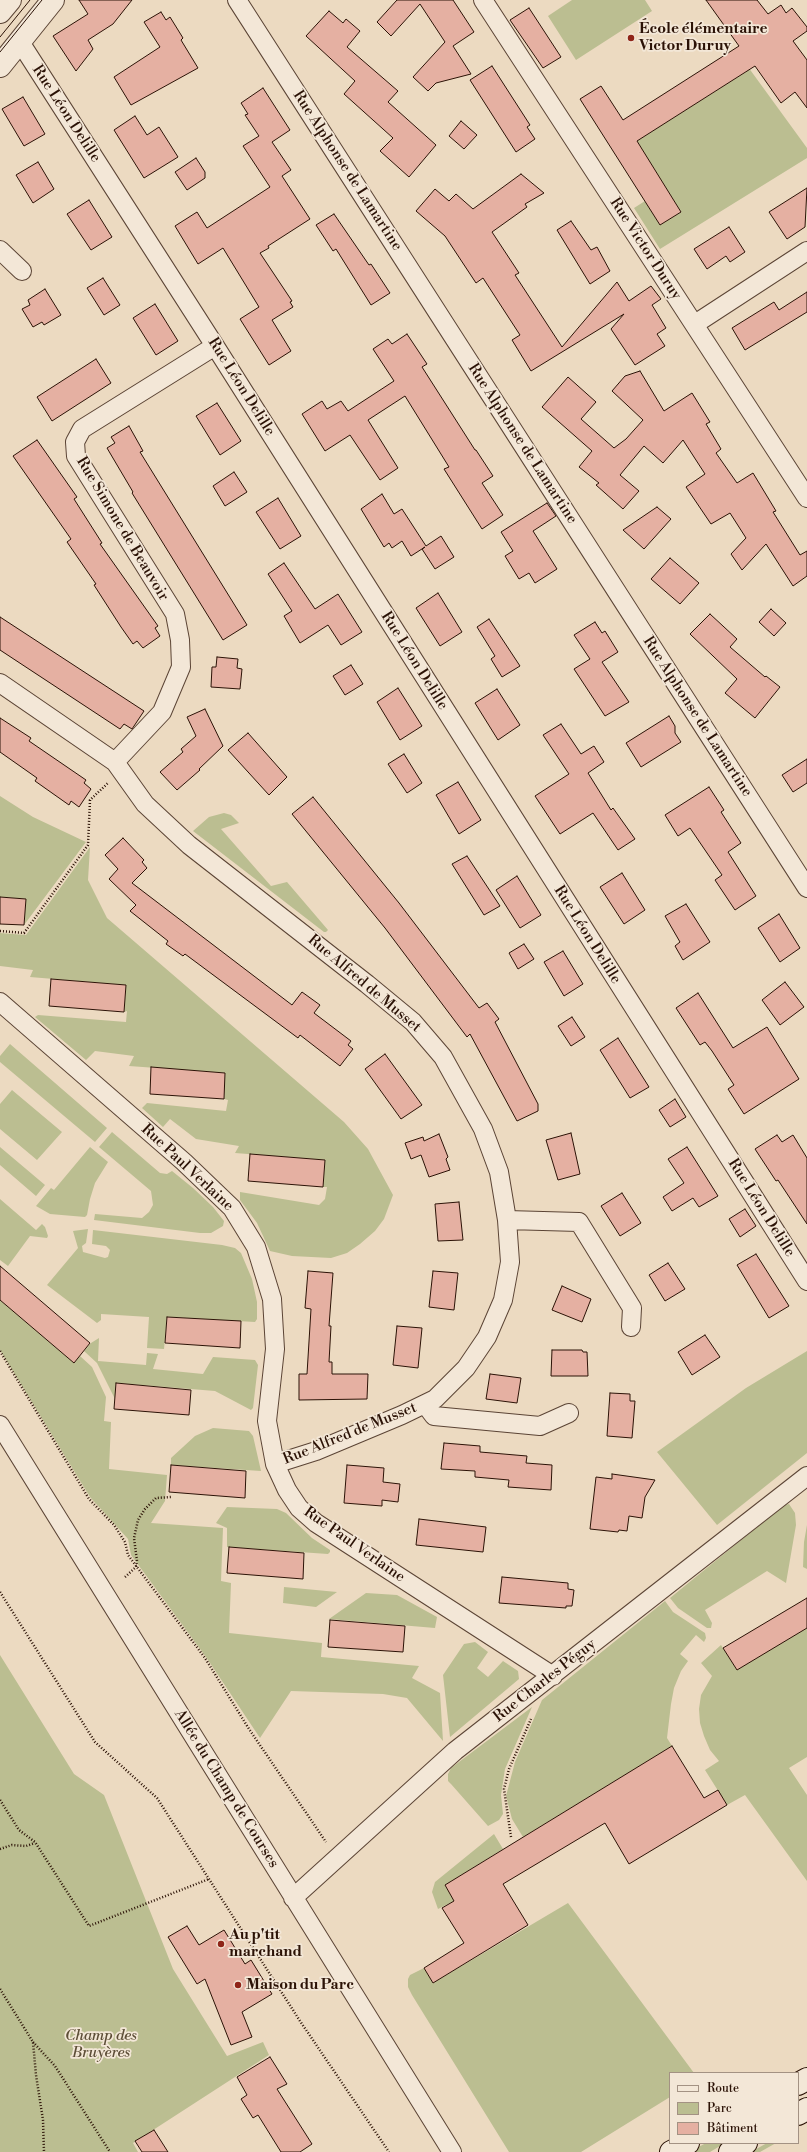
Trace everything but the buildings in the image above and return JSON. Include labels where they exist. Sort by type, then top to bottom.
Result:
[{"type":"street","points":[[0,12],[10,0]]},
{"type":"street","points":[[0,66],[53,0]]},
{"type":"street","name":"Rue Alphonse de Lamartine","points":[[237,0],[807,888]]},
{"type":"street","name":"Rue Victor Duruy","points":[[483,0],[807,498]]},
{"type":"street","name":"Rue Léon Delille","points":[[20,42],[215,346],[807,1281]]},
{"type":"street","points":[[0,250],[22,271]]},
{"type":"street","points":[[695,324],[807,251]]},
{"type":"street","name":"Rue Simone de Beauvoir","points":[[118,767],[162,712],[181,667],[180,640],[175,614],[76,456],[75,442],[82,429],[215,346]]},
{"type":"street","name":"Rue Alfred de Musset","points":[[0,683],[118,767],[145,804],[189,844],[368,984],[413,1022],[443,1057],[483,1128],[498,1172],[507,1220],[510,1262],[503,1300],[487,1337],[466,1368],[435,1399],[316,1451],[276,1464]]},
{"type":"street","name":"Rue Paul Verlaine","points":[[0,1002],[184,1162],[232,1208],[253,1242],[272,1298],[275,1349],[267,1421],[276,1464],[286,1490],[300,1508],[316,1522],[553,1676]]},
{"type":"street","points":[[507,1220],[579,1222],[632,1308],[632,1327]]},
{"type":"street","name":"Rue Alfred de Musset","points":[[425,1404],[434,1416],[540,1426],[569,1413]]},
{"type":"street","name":"Allée du Champ de Courses","points":[[0,1425],[452,2152]]},
{"type":"street","name":"Rue Charles Péguy","points":[[293,1898],[338,1859],[428,1774],[807,1476]]},
{"type":"street","points":[[671,2152],[686,2144]]},
{"type":"street","points":[[730,2152],[744,2144]]},
{"type":"path","points":[[0,931],[24,933],[88,845],[90,800],[118,767]]},
{"type":"path","points":[[0,1351],[89,1499],[114,1525],[125,1542],[128,1556],[205,1658],[249,1729],[338,1859]]},
{"type":"path","points":[[125,1577],[136,1567],[137,1561],[134,1538],[138,1520],[145,1509],[156,1498],[171,1497]]},
{"type":"path","points":[[0,1592],[95,1742],[157,1798],[300,2021],[389,2152]]},
{"type":"path","points":[[511,1837],[504,1789],[509,1769],[537,1704],[537,1698],[532,1691]]},
{"type":"path","points":[[0,1800],[19,1830],[35,1842],[89,1926],[209,1879]]},
{"type":"path","points":[[0,1849],[12,1845],[26,1846],[35,1842]]},
{"type":"path","points":[[0,1989],[33,2042],[55,2066],[110,2152]]},
{"type":"path","points":[[33,2042],[36,2076],[44,2120],[44,2152]]},
{"type":"green space","points":[[572,0],[645,0],[652,11],[576,60],[548,16]]},
{"type":"green space","points":[[735,49],[807,148],[807,158],[660,249],[634,208],[645,201],[660,225],[681,212],[637,141],[746,72]]},
{"type":"green space","points":[[0,796],[33,817],[86,842],[24,925],[26,899],[0,897]]},
{"type":"green space","points":[[224,813],[231,815],[239,823],[221,829],[271,886],[287,882],[328,930],[326,932],[324,932],[193,831],[209,817]]},
{"type":"green space","points":[[90,847],[88,880],[107,918],[344,1122],[368,1149],[393,1195],[384,1219],[375,1231],[347,1253],[331,1258],[292,1256],[270,1251],[257,1223],[240,1200],[240,1192],[319,1205],[325,1199],[327,1187],[323,1187],[325,1160],[235,1153],[239,1146],[196,1139],[170,1119],[163,1127],[142,1108],[147,1103],[226,1111],[228,1100],[224,1099],[225,1073],[129,1066],[134,1056],[95,1051],[86,1060],[35,1017],[38,1015],[126,1022],[127,1011],[124,1012],[126,985],[30,977],[33,970],[0,966],[0,933],[26,935]]},
{"type":"green space","points":[[10,1044],[107,1128],[95,1142],[0,1062],[0,1056]]},
{"type":"green space","points":[[12,1090],[62,1132],[37,1160],[0,1129],[0,1104]]},
{"type":"green space","points":[[112,1132],[160,1173],[167,1174],[172,1171],[193,1188],[213,1207],[224,1221],[223,1226],[211,1233],[200,1233],[94,1220],[95,1214],[142,1218],[149,1212],[153,1205],[151,1191],[99,1147]]},
{"type":"green space","points":[[0,1147],[45,1185],[36,1196],[0,1165]]},
{"type":"green space","points":[[90,1147],[108,1162],[95,1183],[87,1215],[85,1217],[50,1214],[36,1206],[51,1188],[54,1190]]},
{"type":"green space","points":[[0,1199],[36,1230],[42,1224],[45,1227],[48,1236],[47,1238],[30,1236],[8,1266],[0,1260]]},
{"type":"green space","points":[[88,1229],[86,1243],[82,1246],[83,1252],[105,1258],[108,1257],[110,1250],[106,1246],[92,1244],[93,1230],[222,1245],[235,1248],[241,1253],[252,1279],[257,1302],[257,1319],[255,1322],[167,1317],[164,1349],[147,1348],[149,1317],[101,1314],[101,1320],[97,1323],[47,1285],[78,1248],[73,1231]]},
{"type":"green space","points":[[0,1300],[74,1363],[80,1356],[92,1367],[106,1397],[104,1421],[111,1422],[109,1469],[167,1475],[165,1501],[151,1523],[223,1528],[221,1581],[231,1583],[229,1633],[322,1643],[321,1657],[419,1666],[412,1678],[440,1693],[443,1741],[407,1698],[383,1694],[291,1691],[260,1738],[206,1657],[131,1555],[128,1539],[90,1497],[0,1350]]},
{"type":"green space","points":[[99,1338],[98,1361],[146,1365],[147,1353],[158,1354],[153,1369],[203,1374],[213,1357],[255,1360],[258,1365],[253,1408],[251,1410],[215,1391],[117,1383],[115,1399],[97,1363],[84,1351],[91,1343]]},
{"type":"green space","points":[[807,1351],[807,1453],[717,1525],[657,1452],[746,1388]]},
{"type":"green space","points":[[213,1428],[249,1431],[253,1436],[261,1471],[171,1465],[171,1458],[195,1436]]},
{"type":"green space","points":[[789,1504],[795,1513],[796,1525],[786,1583],[767,1571],[705,1610],[712,1623],[711,1628],[707,1628],[678,1608],[670,1598],[784,1505]]},
{"type":"green space","points":[[227,1507],[277,1509],[286,1513],[312,1538],[330,1550],[330,1552],[328,1554],[227,1547],[227,1528],[216,1523]]},
{"type":"green space","points":[[807,1525],[807,1569],[803,1567],[804,1542]]},
{"type":"green space","points":[[284,1587],[337,1592],[316,1607],[283,1603]]},
{"type":"green space","points":[[366,1593],[397,1595],[437,1617],[435,1628],[329,1619]]},
{"type":"green space","points":[[665,1601],[673,1612],[705,1633],[706,1638],[704,1642],[696,1635],[680,1654],[688,1661],[681,1671],[674,1688],[667,1738],[672,1746],[523,1837],[512,1819],[506,1796],[515,1762],[542,1700]]},
{"type":"green space","points":[[807,1628],[807,1757],[789,1768],[807,1795],[807,1881],[745,1795],[727,1805],[705,1770],[719,1761],[710,1750],[704,1736],[700,1723],[699,1709],[701,1695],[712,1676],[701,1663],[721,1645],[737,1670]]},
{"type":"green space","points":[[475,1642],[488,1652],[477,1668],[488,1677],[503,1661],[518,1671],[519,1679],[450,1737],[443,1675],[464,1644]]},
{"type":"green space","name":"Champ des Bruyères","points":[[0,1655],[74,1774],[104,1795],[173,1969],[227,2056],[263,2042],[269,2055],[133,2143],[138,2152],[0,2152]]},
{"type":"green space","points":[[532,1707],[505,1769],[501,1795],[503,1814],[499,1820],[488,1826],[448,1781],[448,1774],[451,1768]]},
{"type":"green space","points":[[494,1834],[503,1849],[445,1885],[454,1901],[438,1909],[432,1892],[435,1882]]},
{"type":"green space","points":[[568,1903],[693,2072],[669,2072],[669,2098],[581,2152],[509,2152],[412,1995],[408,1987],[408,1979],[410,1975],[424,1968],[433,1983]]},
{"type":"green space","points":[[704,2144],[723,2144],[710,2152],[689,2152]]},
{"type":"green space","points":[[765,2144],[774,2144],[760,2152],[751,2152]]},
{"type":"tram line","points":[[0,37],[30,0]]},
{"type":"tram line","points":[[0,52],[42,0]]},
{"type":"place","name":"École élémentaire Victor Duruy","points":[[631,38]]},
{"type":"place","name":"Au p'tit marchand","points":[[221,1944]]},
{"type":"place","name":"Maison du Parc","points":[[238,1985]]}]
